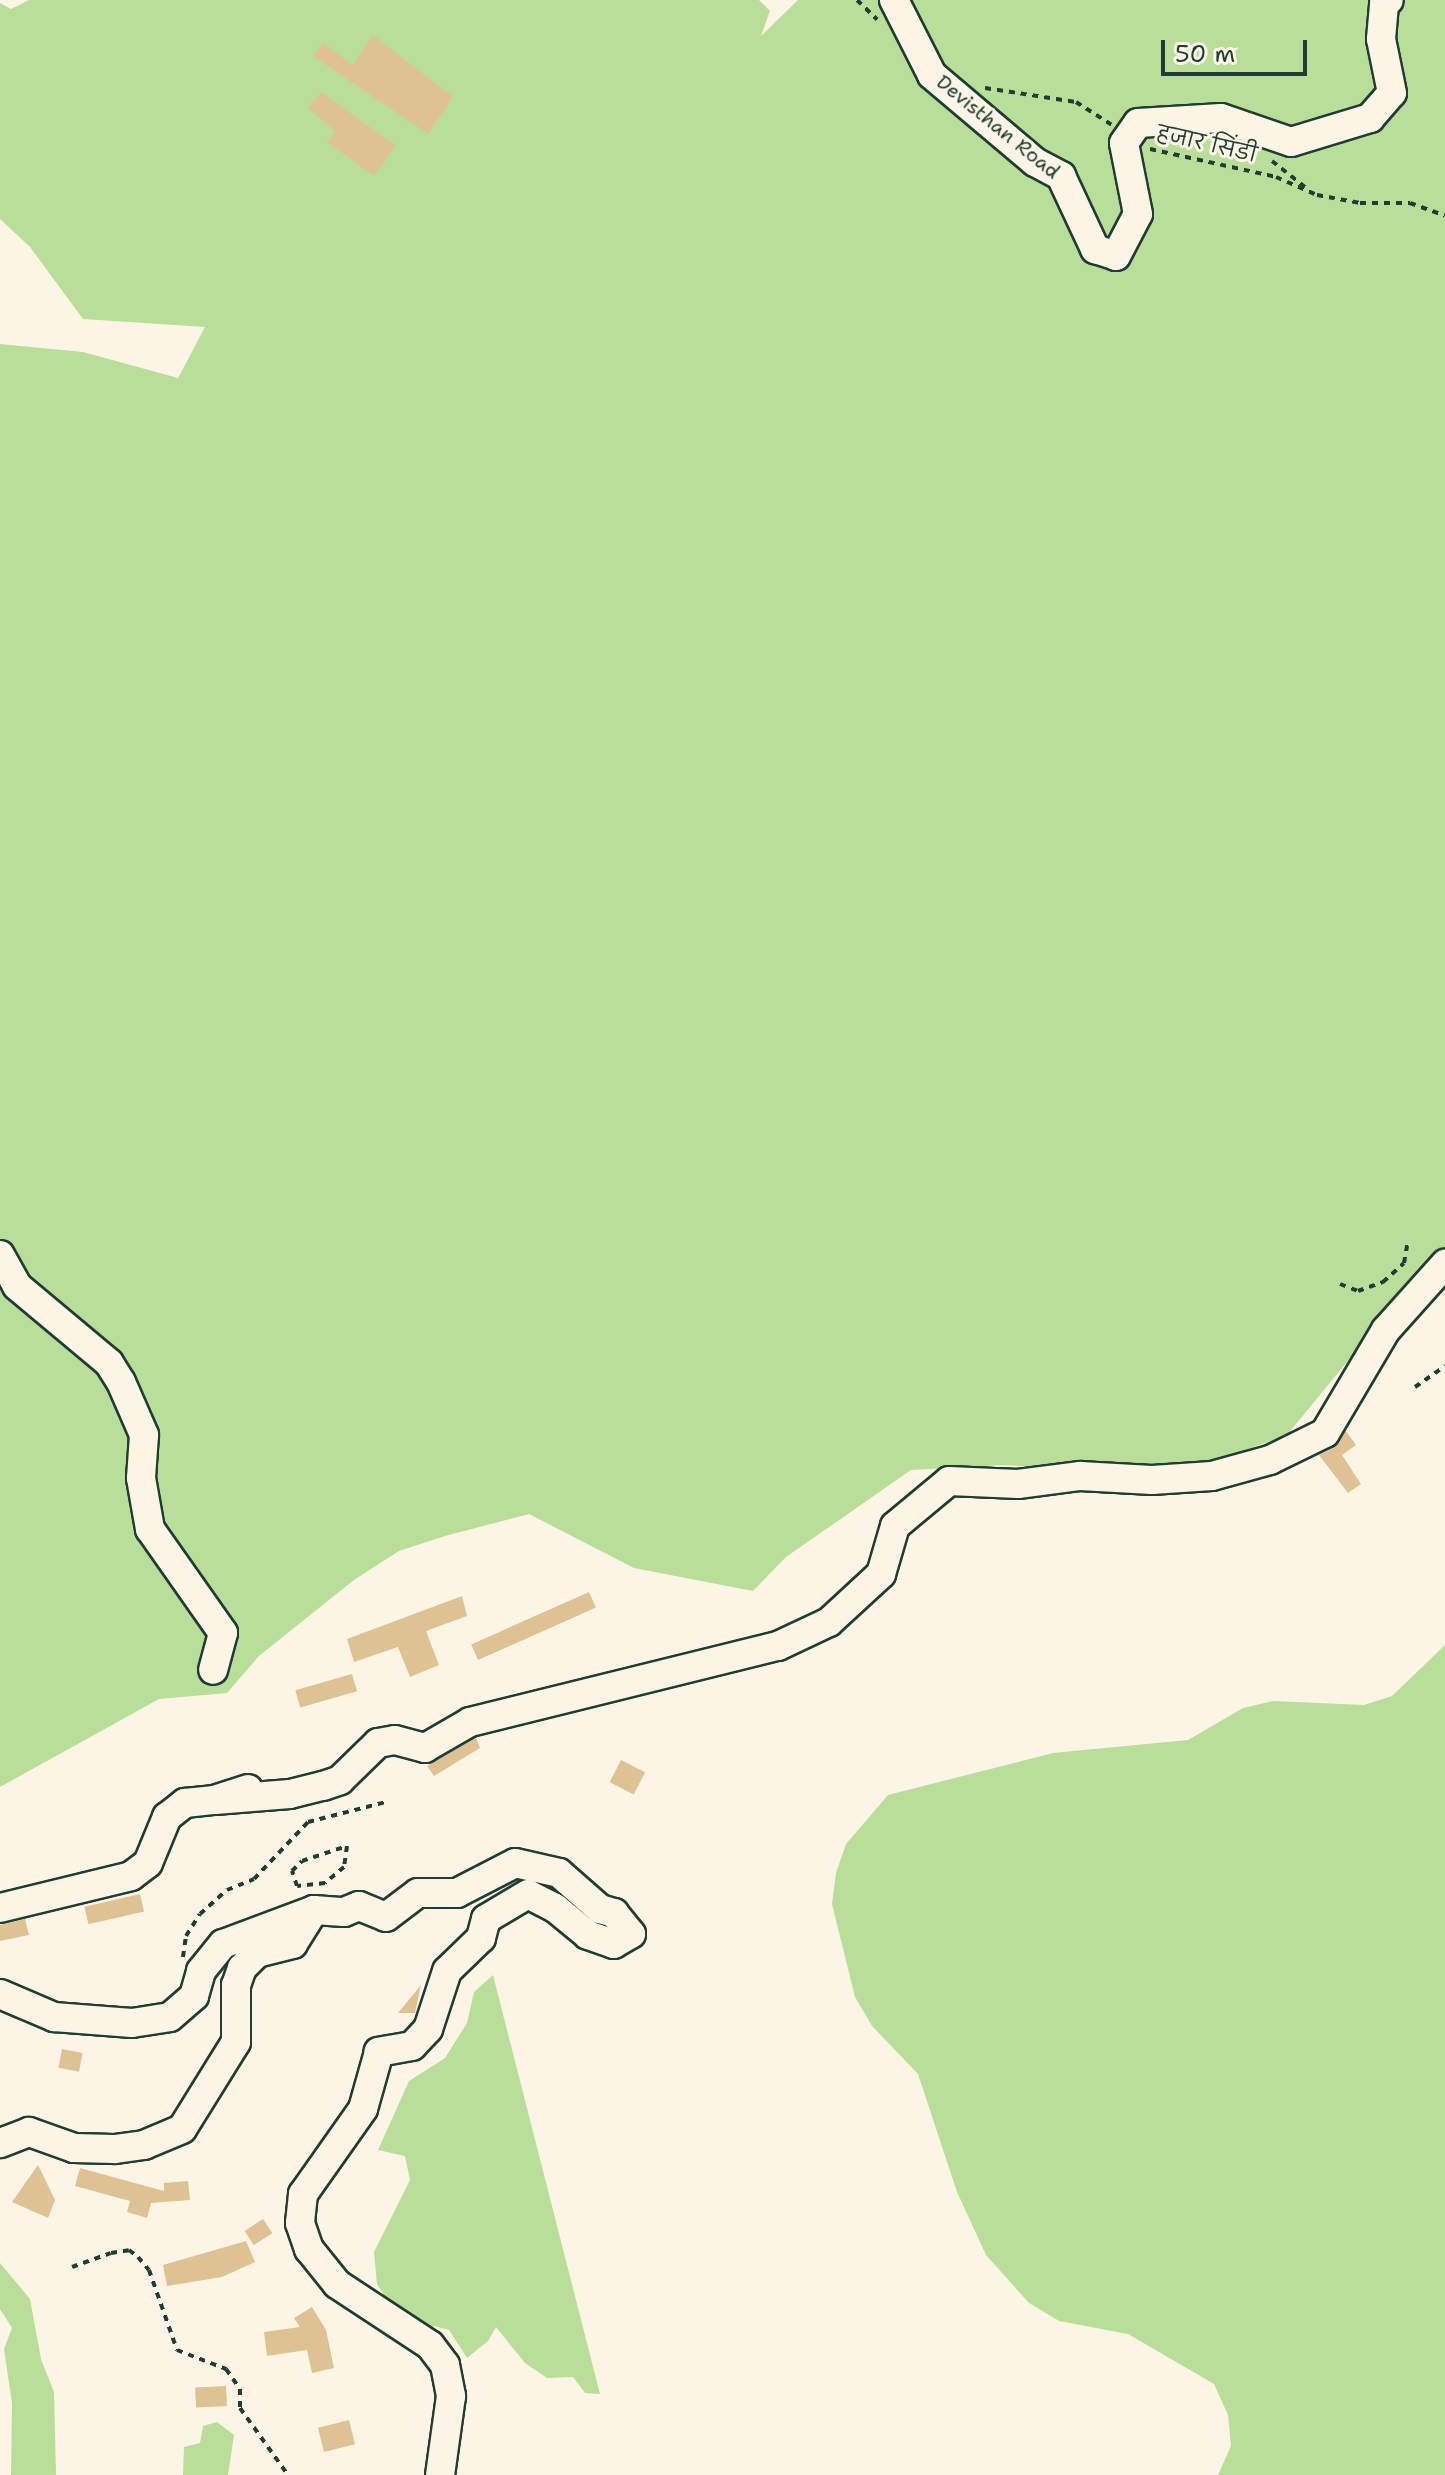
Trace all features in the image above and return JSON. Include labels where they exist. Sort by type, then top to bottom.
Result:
[{"type":"street","name":"Devisthan Road","points":[[894,0],[932,75],[1035,162],[1061,176],[1095,249],[1116,256],[1138,214],[1124,143],[1129,136]]},
{"type":"street","points":[[1129,136],[1138,123],[1221,118],[1291,142],[1370,118],[1392,93],[1381,39],[1384,4],[1389,0]]},
{"type":"street","points":[[0,1255],[17,1286],[109,1363],[121,1382],[144,1435],[141,1478],[150,1529],[223,1633],[213,1670]]},
{"type":"street","points":[[0,1908],[131,1876],[148,1863],[167,1817],[185,1803],[290,1794],[323,1786],[340,1780],[378,1743],[395,1740],[425,1748],[470,1722],[778,1646],[829,1622],[881,1574],[895,1526],[949,1481],[1018,1484],[1080,1476],[1152,1480],[1212,1476],[1270,1460],[1325,1433],[1386,1330],[1445,1264]]},
{"type":"street","points":[[215,1800],[248,1789]]},
{"type":"street","points":[[0,1994],[54,2017],[132,2023],[170,2017],[194,1996],[201,1971],[223,1944],[314,1910],[344,1912],[359,1906],[386,1917],[418,1893],[457,1893],[515,1863],[559,1873],[600,1909],[614,1913],[631,1934],[614,1944],[588,1935],[555,1908],[528,1894],[486,1919],[481,1938],[447,1971],[428,2029],[412,2046],[379,2052],[363,2109],[303,2194],[300,2223],[309,2249],[337,2284],[430,2345],[445,2365],[451,2396],[440,2475]]},
{"type":"street","points":[[0,2143],[29,2132],[74,2148],[114,2149],[144,2145],[182,2129],[236,2042],[236,1985],[242,1968],[257,1953],[293,1944],[314,1910]]},
{"type":"path","points":[[857,0],[885,28]]},
{"type":"path","name":"हजार सिंडी","points":[[974,86],[1076,102],[1151,150],[1276,177],[1317,195],[1360,203],[1410,203],[1445,216]]},
{"type":"path","points":[[1263,132],[1265,150],[1278,170],[1317,195]]},
{"type":"path","points":[[1340,1284],[1358,1291],[1383,1282],[1404,1263],[1408,1240]]},
{"type":"path","points":[[1415,1387],[1445,1366]]},
{"type":"path","points":[[194,1996],[181,1967],[186,1936],[200,1914],[227,1890],[254,1879],[308,1822],[386,1802]]},
{"type":"path","points":[[347,1846],[344,1867],[325,1883],[297,1886],[292,1871],[316,1854],[347,1846]]},
{"type":"path","points":[[72,2267],[129,2250],[138,2257],[149,2270],[177,2350],[226,2369],[240,2389],[240,2408],[288,2475]]},
{"type":"green space","points":[[29,0],[759,0],[770,11],[761,36],[798,0],[1445,0],[1445,1250],[1430,1261],[1287,1435],[1181,1473],[1001,1465],[911,1470],[786,1557],[753,1591],[634,1568],[529,1514],[445,1536],[399,1551],[354,1580],[259,1656],[227,1693],[159,1699],[0,1787],[0,344],[83,352],[178,378],[205,327],[83,319],[30,247],[0,219],[0,3],[11,9]]},
{"type":"green space","points":[[1445,1645],[1445,2475],[1218,2475],[1231,2446],[1228,2415],[1214,2384],[1128,2334],[1059,2321],[1029,2303],[986,2255],[957,2192],[918,2074],[872,2026],[855,1997],[832,1904],[836,1873],[846,1844],[888,1795],[1053,1753],[1188,1740],[1243,1708],[1273,1701],[1364,1705],[1392,1696]]},
{"type":"green space","points":[[493,1975],[600,2394],[585,2393],[573,2377],[547,2378],[525,2363],[496,2327],[488,2341],[467,2358],[449,2330],[434,2326],[418,2349],[377,2284],[374,2252],[410,2180],[405,2156],[378,2150],[409,2081],[445,2058],[467,2023],[474,1992]]},
{"type":"green space","points":[[0,2263],[30,2299],[41,2359],[54,2392],[56,2475],[11,2475],[12,2403],[4,2349],[12,2328],[0,2309]]},
{"type":"green space","points":[[217,2422],[234,2435],[228,2475],[183,2475],[184,2447],[200,2443],[203,2426]]},
{"type":"building","points":[[373,35],[453,97],[428,134],[313,56],[323,43],[353,65]]},
{"type":"building","points":[[321,92],[396,146],[374,176],[327,142],[335,131],[308,108]]},
{"type":"building","points":[[1346,1431],[1356,1445],[1342,1455],[1361,1484],[1348,1493],[1319,1455],[1333,1448]]},
{"type":"building","points":[[589,1592],[596,1608],[478,1660],[471,1644]]},
{"type":"building","points":[[462,1596],[467,1616],[426,1631],[439,1665],[410,1677],[398,1647],[354,1662],[347,1639]]},
{"type":"building","points":[[352,1674],[357,1691],[300,1708],[295,1690]]},
{"type":"building","points":[[476,1738],[480,1748],[434,1776],[427,1766]]},
{"type":"building","points":[[621,1760],[645,1772],[634,1795],[610,1782]]},
{"type":"building","points":[[140,1894],[144,1912],[89,1924],[84,1907]]},
{"type":"building","points":[[25,1919],[29,1935],[0,1941],[0,1925]]},
{"type":"building","points":[[421,1985],[415,2013],[398,2013]]},
{"type":"building","points":[[62,2049],[83,2053],[79,2072],[58,2068]]},
{"type":"building","points":[[38,2165],[55,2200],[48,2218],[12,2202]]},
{"type":"building","points":[[80,2168],[164,2191],[164,2183],[188,2181],[190,2200],[151,2203],[147,2218],[127,2212],[130,2201],[75,2186]]},
{"type":"building","points":[[263,2219],[272,2233],[254,2245],[245,2231]]},
{"type":"building","points":[[246,2241],[255,2262],[222,2277],[167,2286],[163,2265]]},
{"type":"building","points":[[312,2307],[326,2330],[334,2368],[312,2373],[307,2350],[267,2356],[264,2332],[300,2327],[294,2318]]},
{"type":"building","points":[[226,2386],[227,2406],[196,2408],[195,2388]]},
{"type":"building","points":[[349,2420],[355,2444],[324,2452],[318,2428]]}]
